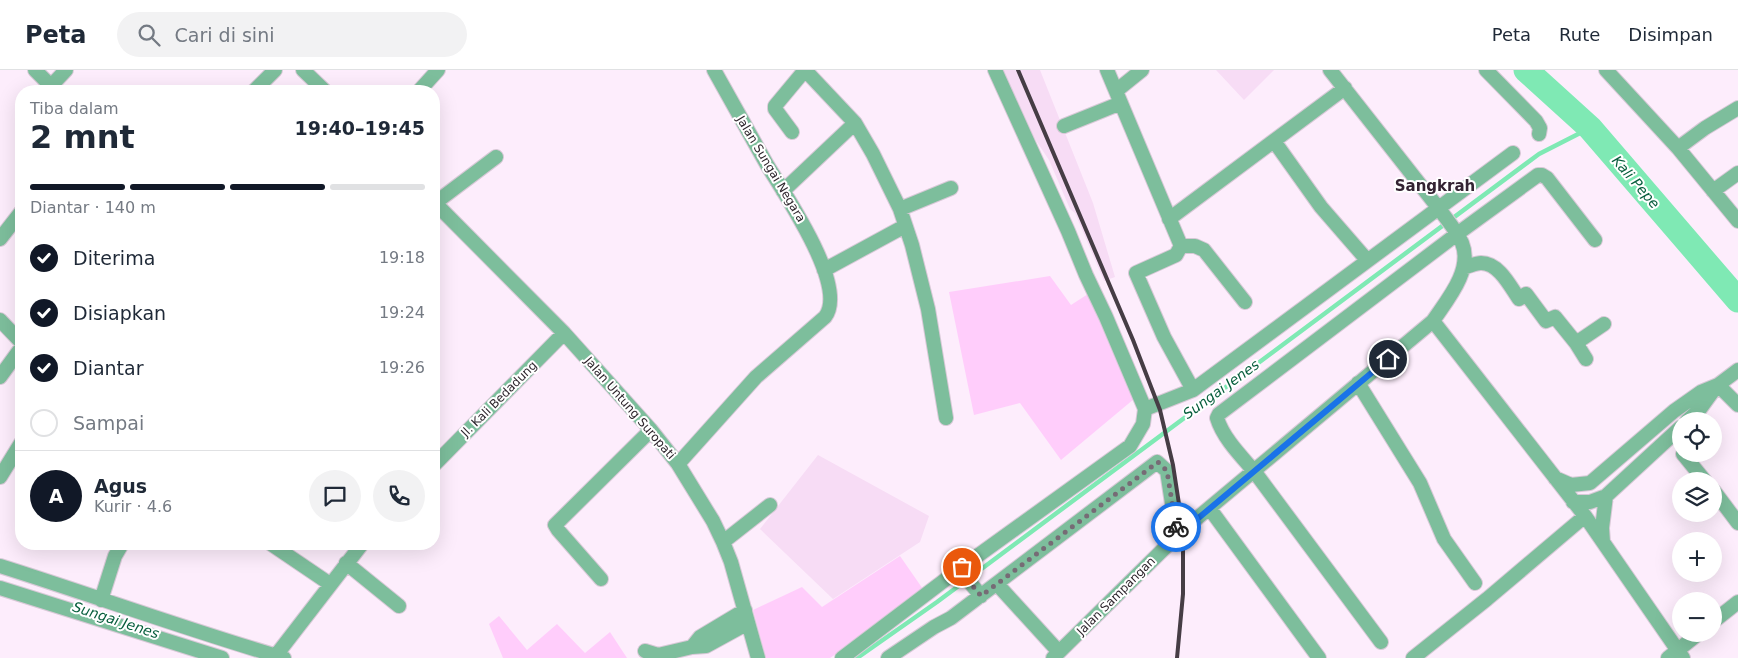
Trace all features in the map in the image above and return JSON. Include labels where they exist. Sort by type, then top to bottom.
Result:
[{"type":"street","points":[[35,70],[49,85]]},
{"type":"street","points":[[56,85],[66,70]]},
{"type":"street","points":[[260,85],[275,70]]},
{"type":"street","points":[[303,70],[319,85]]},
{"type":"street","points":[[425,85],[438,70]]},
{"type":"street","name":"Jalan Sungai Negara","points":[[678,464],[756,377],[828,312],[830,299],[824,270],[804,224],[714,70]]},
{"type":"street","points":[[792,132],[775,106],[805,70],[855,123],[873,154],[900,209],[928,309],[946,418]]},
{"type":"street","points":[[842,658],[1130,446],[1143,424],[1145,409],[1106,317],[995,70]]},
{"type":"street","points":[[1107,70],[1181,246]]},
{"type":"street","points":[[1064,126],[1118,97],[1142,70]]},
{"type":"street","points":[[1330,70],[1455,231],[1463,244],[1465,267],[1480,263],[1490,264],[1496,268],[1519,299],[1526,294],[1546,321],[1554,318],[1576,343],[1586,359]]},
{"type":"street","points":[[1486,70],[1536,121],[1540,128],[1539,134]]},
{"type":"street","points":[[1612,72],[1738,221]]},
{"type":"street","points":[[1169,219],[1345,88]]},
{"type":"street","points":[[1678,148],[1705,128],[1738,108]]},
{"type":"street","points":[[783,191],[855,123]]},
{"type":"street","points":[[1274,141],[1320,207],[1367,260]]},
{"type":"street","points":[[1145,409],[1194,390],[1513,153]]},
{"type":"street","points":[[440,198],[496,157]]},
{"type":"street","points":[[1713,191],[1738,173]]},
{"type":"street","points":[[1381,642],[1254,471],[1236,450],[1219,425],[1217,418],[1219,414],[1455,231],[1538,175],[1547,178],[1595,240]]},
{"type":"street","points":[[900,209],[951,188]]},
{"type":"street","name":"Jalan Untung Suropati","points":[[440,208],[564,333],[651,430],[678,464],[713,521],[723,542],[731,562],[758,658]]},
{"type":"street","points":[[0,239],[15,220]]},
{"type":"street","points":[[824,270],[905,226]]},
{"type":"street","points":[[1181,246],[1176,255],[1136,273],[1164,337],[1194,390]]},
{"type":"street","points":[[1181,246],[1195,246],[1204,250],[1245,302]]},
{"type":"street","name":"Jalan Sampangan","points":[[1056,655],[1177,536],[1433,321],[1451,295],[1465,267]]},
{"type":"street","points":[[0,320],[15,336]]},
{"type":"street","points":[[1433,321],[1585,516],[1676,655],[1690,642]]},
{"type":"street","points":[[1576,343],[1604,324]]},
{"type":"street","name":"Jl. Kali Bedadung","points":[[440,458],[564,333]]},
{"type":"street","points":[[0,377],[15,356]]},
{"type":"street","points":[[1554,477],[1571,485],[1590,483],[1674,411],[1702,392],[1718,385],[1738,370]]},
{"type":"street","points":[[1358,384],[1420,483],[1444,539],[1475,582]]},
{"type":"street","points":[[1718,385],[1738,405]]},
{"type":"street","points":[[1697,412],[1718,385]]},
{"type":"street","points":[[600,579],[555,525],[651,430]]},
{"type":"street","points":[[1573,502],[1590,502],[1606,496],[1670,437],[1672,440]]},
{"type":"street","points":[[0,477],[15,453]]},
{"type":"street","points":[[888,658],[934,627],[951,618],[977,591],[997,584],[1158,462],[1167,471],[1177,536]]},
{"type":"street","points":[[1690,462],[1698,472]]},
{"type":"street","points":[[1604,543],[1602,528],[1606,496]]},
{"type":"street","points":[[1722,502],[1738,522]]},
{"type":"street","points":[[723,542],[770,506]]},
{"type":"street","points":[[1210,509],[1319,658]]},
{"type":"street","points":[[1413,658],[1487,599],[1585,516]]},
{"type":"street","points":[[101,600],[118,550]]},
{"type":"street","points":[[280,550],[330,584]]},
{"type":"street","points":[[0,566],[277,657],[357,550]]},
{"type":"street","points":[[346,563],[399,606]]},
{"type":"street","points":[[961,571],[977,591]]},
{"type":"street","points":[[997,584],[1056,655]]},
{"type":"street","points":[[0,588],[222,658]]},
{"type":"street","points":[[1722,615],[1738,602]]},
{"type":"street","points":[[646,651],[658,655],[692,647],[700,637],[747,616]]},
{"type":"shaded area","points":[[1002,70],[1040,70],[1093,203],[1115,277],[1104,281],[1075,213],[1070,209],[1049,160],[1023,121]]},
{"type":"shaded area","points":[[1216,70],[1274,70],[1244,100]]},
{"type":"shaded area","points":[[1050,276],[1071,305],[1088,294],[1134,399],[1061,460],[1020,403],[974,415],[949,292]]},
{"type":"shaded area","points":[[818,455],[929,516],[920,542],[833,599],[760,529]]},
{"type":"shaded area","points":[[900,556],[925,592],[830,658],[766,658],[753,610],[802,587],[822,607]]},
{"type":"shaded area","points":[[499,616],[527,650],[557,624],[585,653],[610,632],[627,658],[503,658],[489,624]]},
{"type":"waterway","name":"Kali Pepe","points":[[1526,70],[1590,128],[1738,300]]},
{"type":"waterway","name":"Sungai Jenes","points":[[857,658],[937,602],[1539,154],[1590,128]]},
{"type":"railway","points":[[1018,70],[1133,340],[1160,410],[1173,465],[1183,530],[1183,594],[1177,658]]},
{"type":"way so far","points":[[962,567],[959,569],[981,596],[1158,462],[1167,471],[1176,527]]},
{"type":"district","name":"Sangkrah","points":[[1435,186]]},
{"type":"route","points":[[1176,527],[1177,536],[1388,359]]}]
